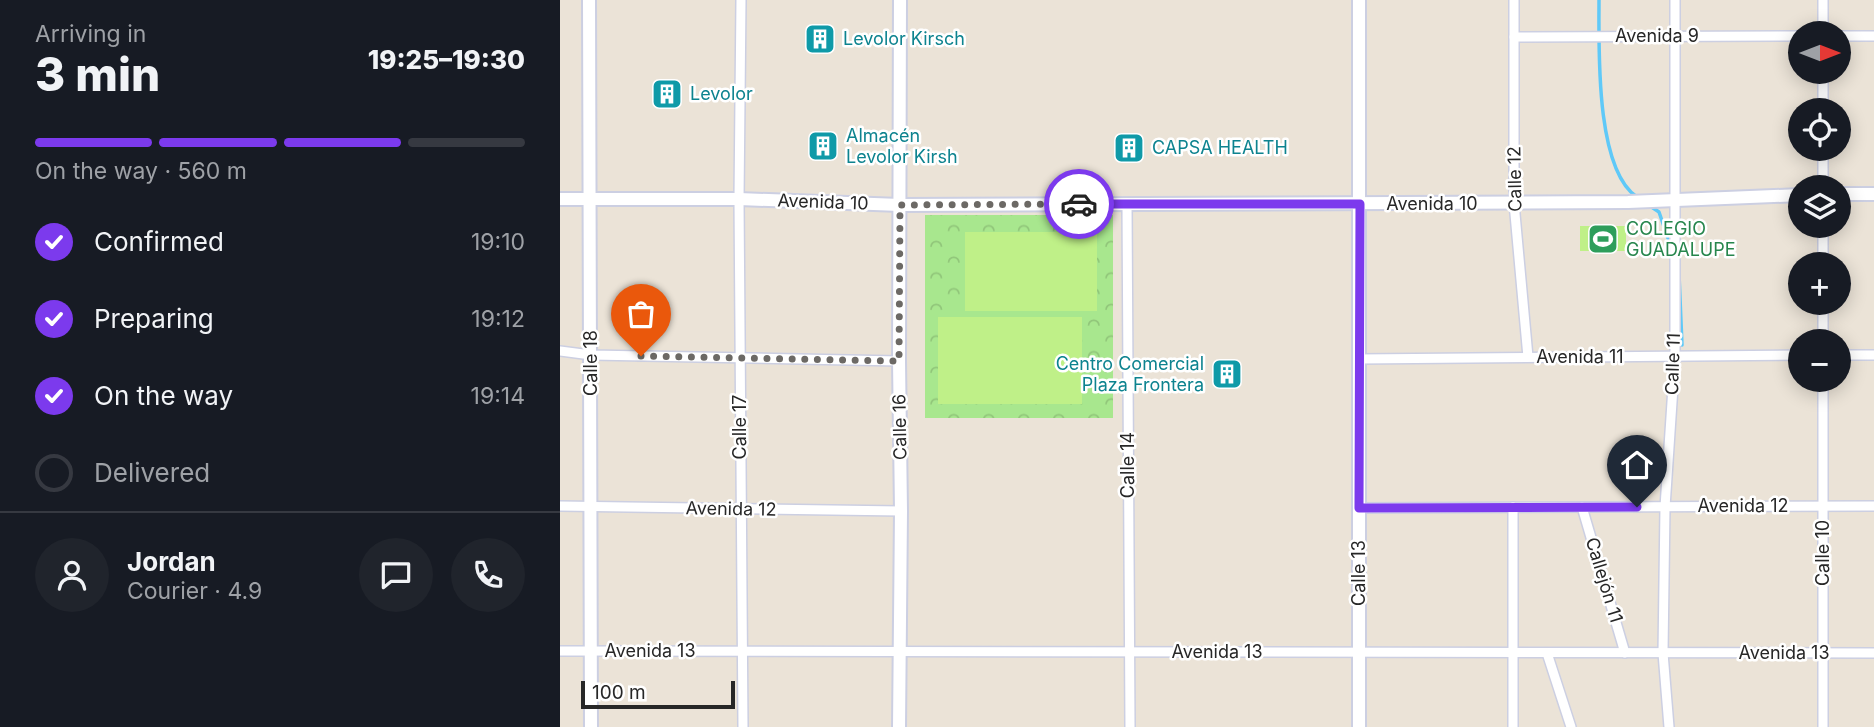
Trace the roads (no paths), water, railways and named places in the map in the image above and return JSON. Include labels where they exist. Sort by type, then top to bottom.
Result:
[{"type":"street","name":"Calle 18","points":[[589,0],[591,727]]},
{"type":"street","name":"Calle 17","points":[[741,0],[739,199],[743,727]]},
{"type":"street","name":"Calle 16","points":[[898,727],[901,511],[900,0]]},
{"type":"street","name":"Calle 13","points":[[1359,0],[1359,727]]},
{"type":"street","name":"Calle 12","points":[[1514,0],[1514,203],[1528,357]]},
{"type":"street","name":"Calle 11","points":[[1669,727],[1663,653],[1665,507],[1675,357],[1675,0]]},
{"type":"street","points":[[1823,0],[1823,21]]},
{"type":"street","name":"Avenida 9","points":[[1514,37],[1788,36]]},
{"type":"street","points":[[1852,36],[1874,36]]},
{"type":"street","points":[[1851,194],[1874,194]]},
{"type":"street","name":"Avenida 10","points":[[560,199],[739,199],[900,205],[1360,204],[1628,202],[1788,196]]},
{"type":"street","name":"Calle 14","points":[[1127,203],[1130,727]]},
{"type":"street","points":[[560,351],[591,355],[899,361]]},
{"type":"street","name":"Avenida 11","points":[[1359,359],[1788,355]]},
{"type":"street","points":[[1851,355],[1874,355]]},
{"type":"street","name":"Calle 10","points":[[1823,392],[1823,727]]},
{"type":"street","name":"Avenida 12","points":[[560,506],[901,511]]},
{"type":"street","name":"Avenida 12","points":[[1359,508],[1874,506]]},
{"type":"street","name":"Callejón 11","points":[[1582,507],[1625,653]]},
{"type":"street","points":[[1513,508],[1513,727]]},
{"type":"street","name":"Avenida 13","points":[[560,651],[1874,653]]},
{"type":"street","points":[[1547,653],[1571,727]]},
{"type":"waterway","points":[[1599,0],[1600,76],[1607,135],[1613,161],[1623,182],[1637,197]]},
{"type":"waterway","points":[[1650,206],[1659,212],[1671,247]]},
{"type":"waterway","points":[[1679,274],[1682,345]]},
{"type":"place","name":"Levolor Kirsch","points":[[820,39]]},
{"type":"place","name":"Levolor","points":[[667,94]]},
{"type":"place","name":"Almacén Levolor Kirsh","points":[[823,146]]},
{"type":"place","name":"CAPSA HEALTH","points":[[1129,148]]},
{"type":"place","name":"COLEGIO GUADALUPE","points":[[1603,239]]},
{"type":"place","name":"Centro Comercial Plaza Frontera","points":[[1227,374]]}]
